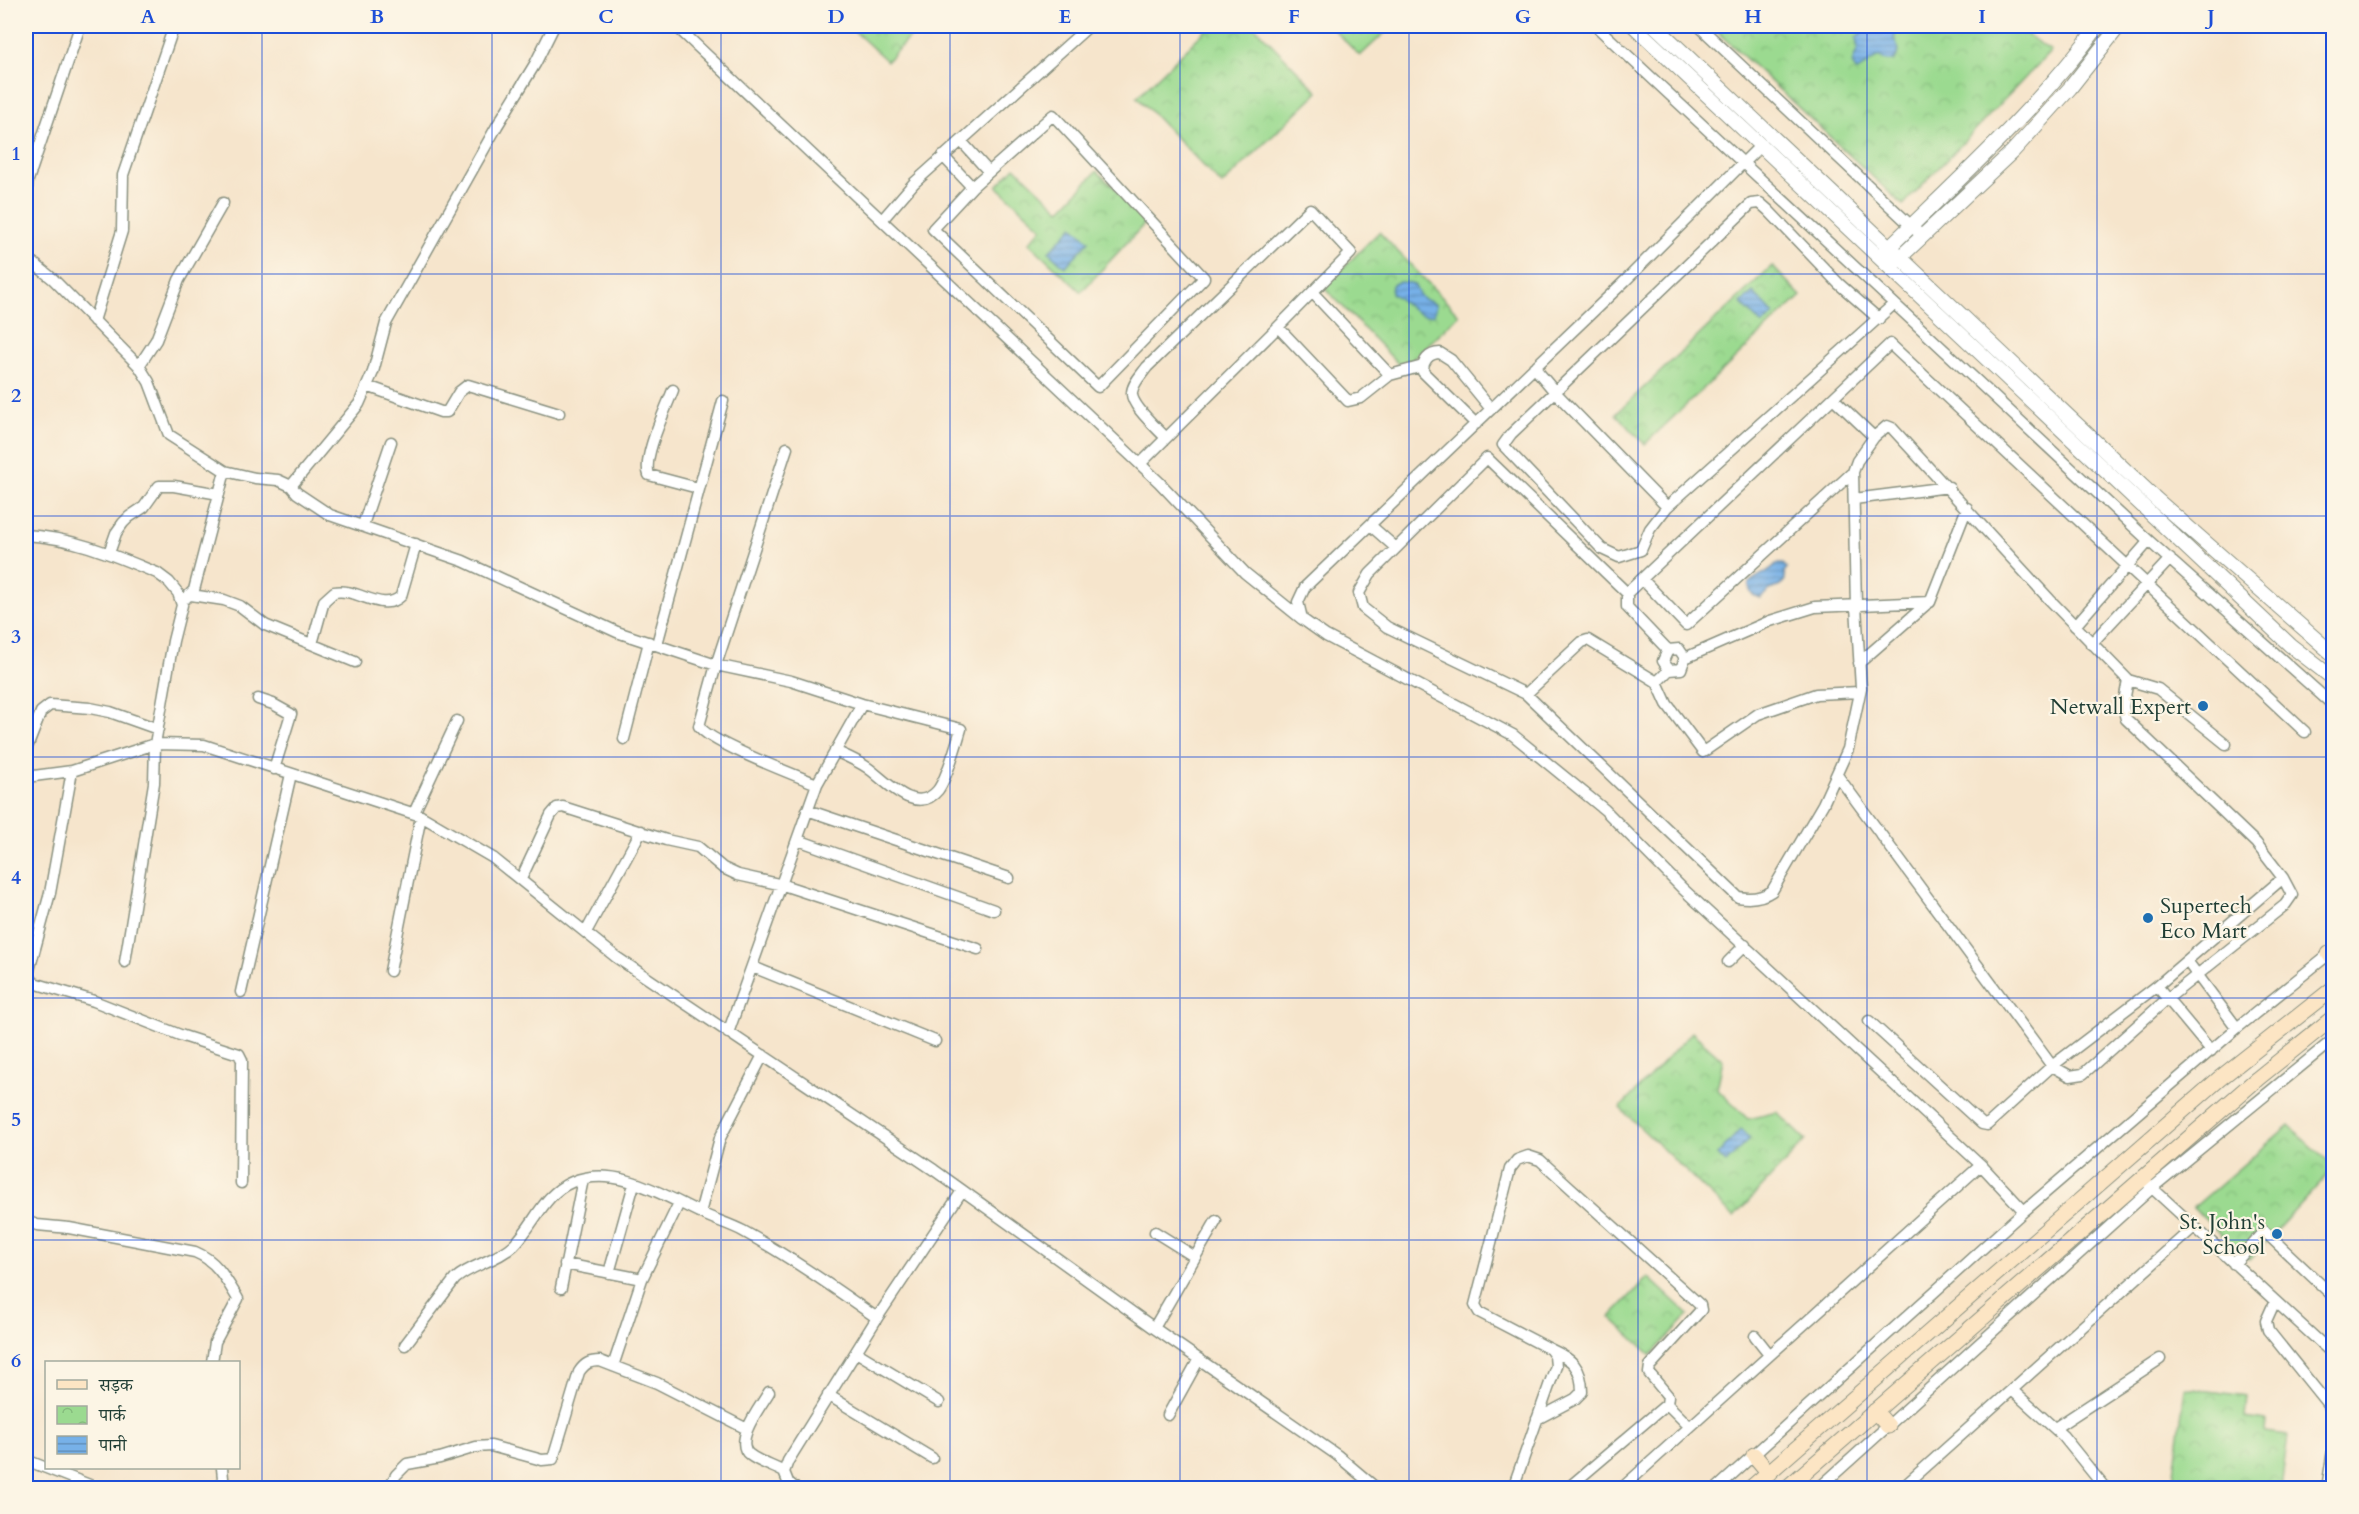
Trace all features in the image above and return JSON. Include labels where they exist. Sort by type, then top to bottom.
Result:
[{"type":"main road","points":[[1751,1488],[1887,1372],[2219,1079],[2334,988]]},
{"type":"main road","points":[[1787,1488],[1875,1411],[2147,1184],[2257,1079],[2334,1017]]},
{"type":"main road","points":[[1875,1411],[1888,1426]]},
{"type":"main road","points":[[1754,1455],[1769,1473]]},
{"type":"street","points":[[26,195],[28,180],[80,26]]},
{"type":"street","points":[[94,321],[122,231],[123,175],[174,26]]},
{"type":"street","points":[[291,486],[359,404],[373,372],[386,323],[477,161],[535,64],[554,26]]},
{"type":"street","points":[[676,26],[1140,464],[1245,573],[1326,636],[1513,735],[1605,810],[1683,889],[1981,1164],[2024,1211]]},
{"type":"street","points":[[882,220],[914,183],[1089,26]]},
{"type":"street","points":[[1596,26],[2149,541],[2333,706]]},
{"type":"street","points":[[1634,26],[1760,146],[1884,253]]},
{"type":"street","points":[[1655,26],[1894,263],[2290,645],[2334,679]]},
{"type":"street","points":[[1699,26],[1923,237]]},
{"type":"street","points":[[1884,253],[1999,140],[2079,51],[2098,26]]},
{"type":"street","points":[[1894,263],[2013,151],[2070,88],[2119,26]]},
{"type":"street","points":[[1053,115],[1204,278],[1098,387],[933,229],[972,187],[1053,115]]},
{"type":"street","points":[[961,141],[989,172]]},
{"type":"street","points":[[1302,619],[1298,602],[1305,587],[1626,280],[1760,146]]},
{"type":"street","points":[[944,156],[972,187]]},
{"type":"street","points":[[139,366],[156,340],[179,280],[223,203]]},
{"type":"street","points":[[1879,319],[1823,267],[1768,210],[1760,203],[1751,204],[1511,434],[1503,445],[1602,549],[1619,557],[1641,550],[1650,529],[1667,507],[1879,319],[1894,304]]},
{"type":"street","points":[[1140,464],[1278,327],[1351,253],[1310,209],[1147,367],[1136,383],[1132,392],[1133,402],[1166,438]]},
{"type":"street","points":[[1823,267],[1838,252]]},
{"type":"street","points":[[26,257],[53,279],[139,366],[149,382],[169,435],[225,471],[255,478],[278,480],[291,486],[297,493],[330,515],[463,561],[617,632],[716,665],[791,681],[862,704],[961,730],[939,788],[929,797],[913,800],[901,794],[867,768],[835,751]]},
{"type":"street","points":[[1894,263],[2157,500],[2334,655]]},
{"type":"street","points":[[1313,292],[1390,375]]},
{"type":"street","points":[[1278,327],[1348,401],[1361,398],[1390,375],[1422,366],[1435,353],[1445,355],[1491,409]]},
{"type":"street","points":[[1627,593],[1890,344],[2305,732]]},
{"type":"street","points":[[1422,366],[1427,378],[1476,424]]},
{"type":"street","points":[[1534,367],[1555,392],[1667,507]]},
{"type":"street","points":[[367,386],[441,412],[447,412],[459,392],[468,385],[559,413]]},
{"type":"street","points":[[673,390],[648,457],[649,475],[698,488]]},
{"type":"street","points":[[1833,398],[1874,437]]},
{"type":"street","points":[[624,740],[723,401]]},
{"type":"street","points":[[1668,650],[1627,607],[1627,593],[1487,458],[1370,574],[1359,593],[1363,608],[1387,627],[1526,694],[1738,897],[1749,898],[1767,894],[1772,891],[1823,804],[1848,749],[1860,692],[1853,472],[1857,461],[1874,437],[1887,426],[1892,428],[1949,487],[2091,644],[2128,680],[2157,689],[2226,744]]},
{"type":"street","points":[[363,525],[391,442]]},
{"type":"street","points":[[787,448],[699,723],[701,730],[722,742],[817,784]]},
{"type":"street","points":[[191,595],[225,471]]},
{"type":"street","points":[[1642,579],[1686,625],[1853,472]]},
{"type":"street","points":[[110,553],[116,532],[123,523],[144,507],[159,486],[174,486],[219,494]]},
{"type":"street","points":[[1854,499],[1949,487]]},
{"type":"street","points":[[1859,663],[1930,602],[1967,508]]},
{"type":"street","points":[[1370,525],[1396,548]]},
{"type":"street","points":[[26,535],[49,536],[77,542],[157,573],[169,582],[182,605],[173,641],[155,744],[154,783],[125,962]]},
{"type":"street","points":[[2075,626],[2149,541]]},
{"type":"street","points":[[312,644],[324,602],[334,591],[354,593],[389,604],[396,601],[401,596],[416,544]]},
{"type":"street","points":[[2091,644],[2170,559]]},
{"type":"street","points":[[180,600],[191,595],[224,600],[240,606],[265,625],[355,662]]},
{"type":"street","points":[[1657,682],[1669,670],[1681,669],[1685,658],[1770,621],[1815,607],[1930,602]]},
{"type":"street","points":[[1526,694],[1582,642],[1588,640],[1657,682],[1667,704],[1702,752],[1758,714],[1816,694],[1860,692]]},
{"type":"street","points":[[1668,650],[1679,649],[1685,658]]},
{"type":"street","points":[[1668,650],[1663,660],[1669,670]]},
{"type":"street","points":[[1836,775],[2052,1066],[2070,1076],[2083,1074],[2168,999],[2285,905],[2292,892],[2256,843],[2126,719],[2123,707],[2128,680]]},
{"type":"street","points":[[258,699],[291,714],[274,769]]},
{"type":"street","points":[[728,1033],[783,885],[817,784],[862,704]]},
{"type":"street","points":[[26,750],[41,712],[50,705],[110,712],[158,729]]},
{"type":"street","points":[[390,970],[418,814],[457,721]]},
{"type":"street","points":[[26,777],[72,771],[155,744],[204,745],[418,814],[493,858],[616,957],[925,1163],[1154,1329],[1337,1455],[1376,1488]]},
{"type":"street","points":[[72,771],[50,893],[28,974],[30,980],[239,1054],[242,1059],[241,1183]]},
{"type":"street","points":[[241,992],[291,774]]},
{"type":"street","points":[[521,879],[545,826],[557,808],[563,807],[666,840],[698,847],[723,868],[738,875],[783,885],[978,950]]},
{"type":"street","points":[[807,810],[1009,878]]},
{"type":"street","points":[[586,932],[641,831]]},
{"type":"street","points":[[798,840],[994,910]]},
{"type":"street","points":[[1869,1021],[1985,1125],[1990,1124],[2052,1066],[2157,986],[2283,878]]},
{"type":"street","points":[[1728,962],[1744,945]]},
{"type":"street","points":[[1717,1488],[2024,1211],[2237,1028],[2332,955]]},
{"type":"street","points":[[2187,961],[2237,1028]]},
{"type":"street","points":[[753,967],[935,1041]]},
{"type":"street","points":[[2157,986],[2211,1051]]},
{"type":"street","points":[[1819,1488],[2147,1184],[2334,1039]]},
{"type":"street","points":[[700,1213],[720,1138],[763,1055]]},
{"type":"street","points":[[1537,1419],[1575,1399],[1582,1392],[1582,1377],[1574,1364],[1565,1356],[1479,1312],[1475,1305],[1510,1169],[1516,1160],[1528,1156],[1540,1160],[1700,1305],[1701,1310],[1650,1366],[1649,1372],[1668,1396],[1667,1404],[1568,1488]]},
{"type":"street","points":[[1622,1488],[1981,1164]]},
{"type":"street","points":[[405,1345],[455,1279],[514,1245],[554,1193],[572,1182],[604,1177],[655,1190],[700,1213],[741,1230],[811,1272],[877,1318]]},
{"type":"street","points":[[561,1288],[583,1179]]},
{"type":"street","points":[[609,1273],[634,1184]]},
{"type":"street","points":[[2147,1184],[2334,1354]]},
{"type":"street","points":[[784,1472],[788,1461],[828,1395],[962,1191]]},
{"type":"street","points":[[613,1366],[642,1279],[679,1203]]},
{"type":"street","points":[[26,1221],[37,1225],[69,1228],[195,1252],[208,1257],[217,1266],[238,1299],[215,1342],[212,1361]]},
{"type":"street","points":[[1154,1329],[1216,1221]]},
{"type":"street","points":[[1902,1488],[2194,1227]]},
{"type":"street","points":[[2234,1264],[2264,1231],[2334,1297]]},
{"type":"street","points":[[1155,1232],[1196,1257]]},
{"type":"street","points":[[565,1264],[642,1279]]},
{"type":"street","points":[[2275,1301],[2266,1322],[2268,1330],[2334,1412]]},
{"type":"street","points":[[1755,1336],[1770,1355]]},
{"type":"street","points":[[1513,1488],[1556,1366],[1555,1356],[1550,1349]]},
{"type":"street","points":[[856,1352],[939,1402]]},
{"type":"street","points":[[1168,1415],[1199,1359]]},
{"type":"street","points":[[2055,1428],[2160,1359]]},
{"type":"street","points":[[389,1488],[396,1474],[406,1464],[440,1458],[476,1447],[491,1446],[542,1460],[553,1460],[574,1385],[584,1365],[600,1361],[657,1383],[747,1429]]},
{"type":"street","points":[[2012,1390],[2055,1428],[2105,1488]]},
{"type":"street","points":[[769,1392],[747,1429],[743,1443],[750,1455],[784,1472],[788,1482],[795,1488]]},
{"type":"street","points":[[828,1395],[932,1458]]},
{"type":"street","points":[[1667,1404],[1690,1427]]},
{"type":"street","points":[[2327,1488],[2334,1444]]},
{"type":"street","points":[[26,1460],[45,1467]]},
{"type":"street","points":[[49,1469],[97,1488]]},
{"type":"street","points":[[222,1469],[224,1488]]},
{"type":"green space","points":[[849,26],[920,26],[887,61]]},
{"type":"green space","points":[[1210,26],[1254,26],[1318,92],[1222,185],[1137,97]]},
{"type":"green space","points":[[1330,26],[1392,26],[1360,56]]},
{"type":"green space","points":[[1711,26],[2014,26],[2051,51],[1903,205]]},
{"type":"green space","points":[[1015,167],[1060,210],[1097,171],[1148,220],[1081,292],[1029,243],[1042,228],[997,186]]},
{"type":"green space","points":[[1379,232],[1459,315],[1403,369],[1324,287]]},
{"type":"green space","points":[[1772,266],[1801,296],[1645,444],[1616,414]]},
{"type":"green space","points":[[1692,1032],[1723,1060],[1717,1089],[1748,1119],[1777,1112],[1806,1140],[1734,1217],[1620,1108]]},
{"type":"green space","points":[[2289,1125],[2333,1166],[2333,1169],[2249,1260],[2193,1208]]},
{"type":"green space","points":[[1648,1277],[1689,1315],[1651,1355],[1610,1317]]},
{"type":"green space","points":[[2185,1388],[2247,1396],[2245,1418],[2266,1421],[2265,1432],[2288,1435],[2281,1488],[2172,1488]]},
{"type":"water","points":[[1877,26],[1897,26],[1894,40],[1898,48],[1896,58],[1894,61],[1886,61],[1880,57],[1856,71],[1852,63],[1858,49],[1856,38],[1863,31],[1877,29]]},
{"type":"water","points":[[1073,226],[1089,241],[1065,267],[1049,252]]},
{"type":"water","points":[[1398,282],[1414,284],[1422,298],[1436,305],[1434,314],[1422,315],[1391,293],[1392,285]]},
{"type":"water","points":[[1753,292],[1774,314],[1762,325],[1741,303]]},
{"type":"water","points":[[1776,564],[1783,564],[1787,568],[1784,572],[1785,580],[1780,586],[1760,598],[1753,594],[1749,583]]},
{"type":"water","points":[[1741,1129],[1750,1138],[1726,1163],[1717,1155]]},
{"type":"place","name":"Netwall Expert","points":[[2203,706]]},
{"type":"place","name":"Supertech Eco Mart","points":[[2148,918]]},
{"type":"place","name":"St. John's School","points":[[2277,1234]]}]
